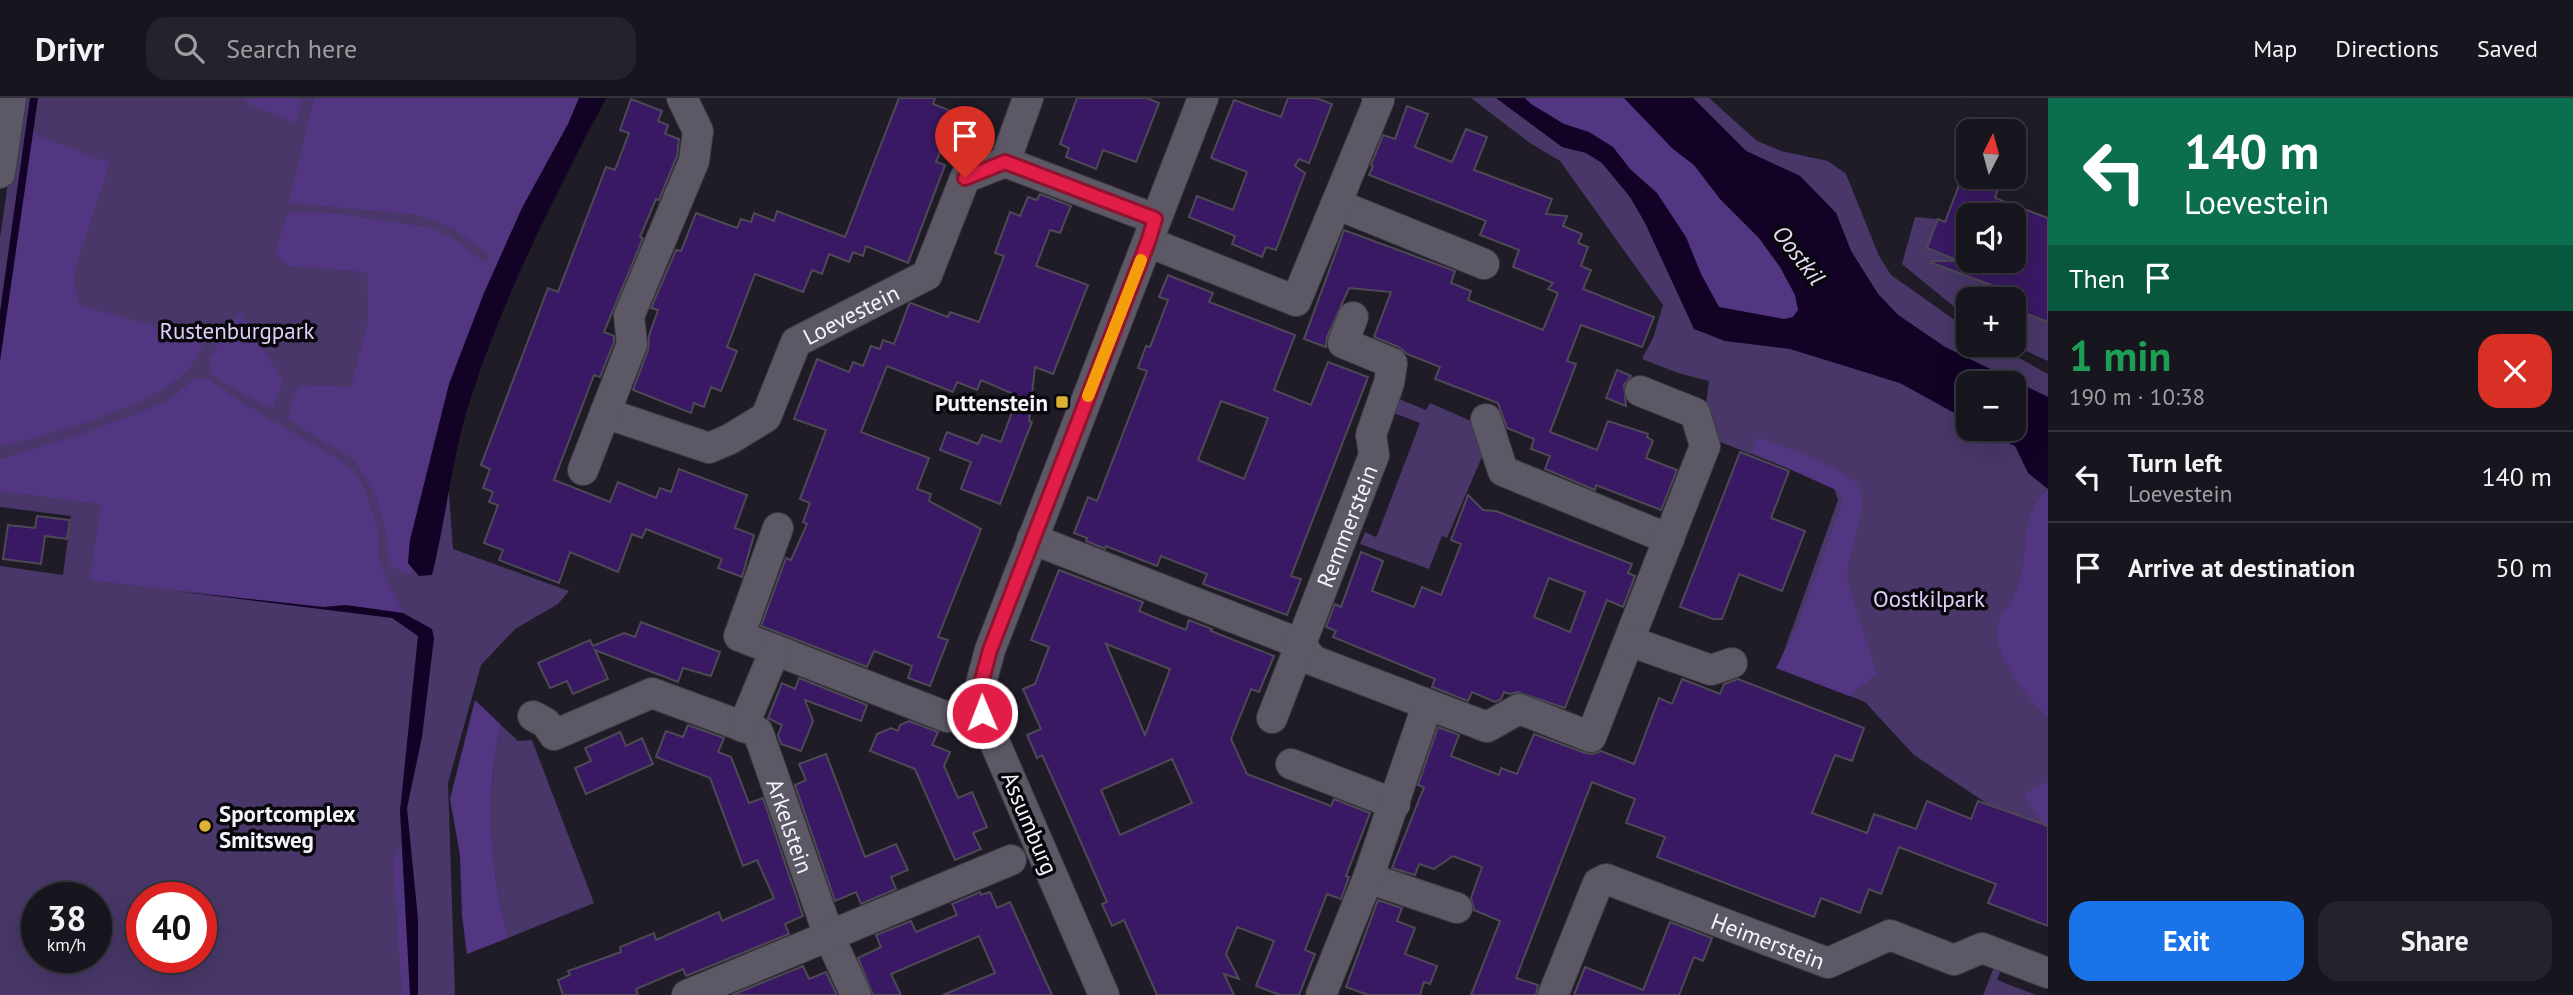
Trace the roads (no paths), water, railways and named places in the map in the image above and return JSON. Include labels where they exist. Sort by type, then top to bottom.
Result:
[{"type":"street","points":[[0,173],[11,98]]},
{"type":"street","points":[[583,470],[632,344],[629,316],[694,161],[698,131],[682,98]]},
{"type":"street","points":[[1028,98],[1005,162],[1296,301],[1379,100],[1377,98]]},
{"type":"street","name":"Assumburg","points":[[1104,995],[982,713],[980,687],[984,668],[1032,539],[1203,98]]},
{"type":"street","name":"Loevestein","points":[[605,413],[709,448],[730,439],[766,417],[796,342],[927,275],[965,178],[1005,162]]},
{"type":"street","points":[[1336,204],[1484,264]]},
{"type":"street","name":"Remmerstein","points":[[1272,718],[1374,455],[1371,435],[1389,383],[1392,363],[1343,343],[1353,317]]},
{"type":"street","points":[[1032,539],[1301,644],[1311,660],[1427,706],[1487,727],[1520,709],[1591,737],[1706,446],[1698,405],[1640,391]]},
{"type":"street","points":[[1486,419],[1503,471],[1669,539]]},
{"type":"street","points":[[778,528],[739,636],[947,717],[982,713]]},
{"type":"street","points":[[1629,641],[1712,670],[1732,663]]},
{"type":"street","points":[[743,727],[775,650]]},
{"type":"street","name":"Arkelstein","points":[[533,716],[546,723],[554,735],[652,693],[758,732],[829,936],[856,995]]},
{"type":"street","points":[[1321,995],[1368,878],[1427,706]]},
{"type":"street","points":[[1291,764],[1395,804]]},
{"type":"street","points":[[687,995],[1011,860]]},
{"type":"street","points":[[1368,878],[1457,908]]},
{"type":"street","name":"Heimerstein","points":[[1553,995],[1598,883],[1606,878],[1828,963],[1890,935],[1954,960],[1982,948],[2048,973]]},
{"type":"water","points":[[30,98],[38,98],[0,361],[0,312]]},
{"type":"water","points":[[579,98],[606,98],[516,280],[485,356],[465,416],[432,575],[419,576],[408,563],[410,540],[449,384],[484,293],[522,208],[568,124]]},
{"type":"water","name":"Oostkil","points":[[1496,98],[1525,98],[1564,124],[1589,132],[1613,147],[1630,169],[1657,193],[1686,237],[1701,274],[1719,307],[1784,319],[1793,317],[1798,310],[1795,295],[1780,267],[1759,238],[1720,199],[1694,165],[1673,149],[1624,98],[1693,98],[1746,151],[1800,176],[1836,213],[1851,251],[1878,294],[1898,315],[1956,352],[1956,357],[1966,357],[1994,371],[1956,371],[1956,414],[1900,383],[1790,349],[1725,341],[1694,329],[1645,223],[1630,197],[1602,163],[1586,153],[1562,147]]},
{"type":"water","points":[[2026,386],[2048,397],[2048,489],[2028,473],[2015,446],[2005,441],[2026,441]]},
{"type":"water","points":[[177,591],[323,607],[346,605],[403,613],[432,629],[434,638],[422,737],[407,808],[418,919],[418,995],[410,995],[400,811],[418,636],[392,618]]},
{"type":"place","name":"Puttenstein","points":[[1062,402]]},
{"type":"place","name":"Sportcomplex Smitsweg","points":[[205,826]]},
{"type":"park label","name":"Rustenburgpark","points":[[237,330]]},
{"type":"park label","name":"Oostkilpark","points":[[1929,598]]}]
